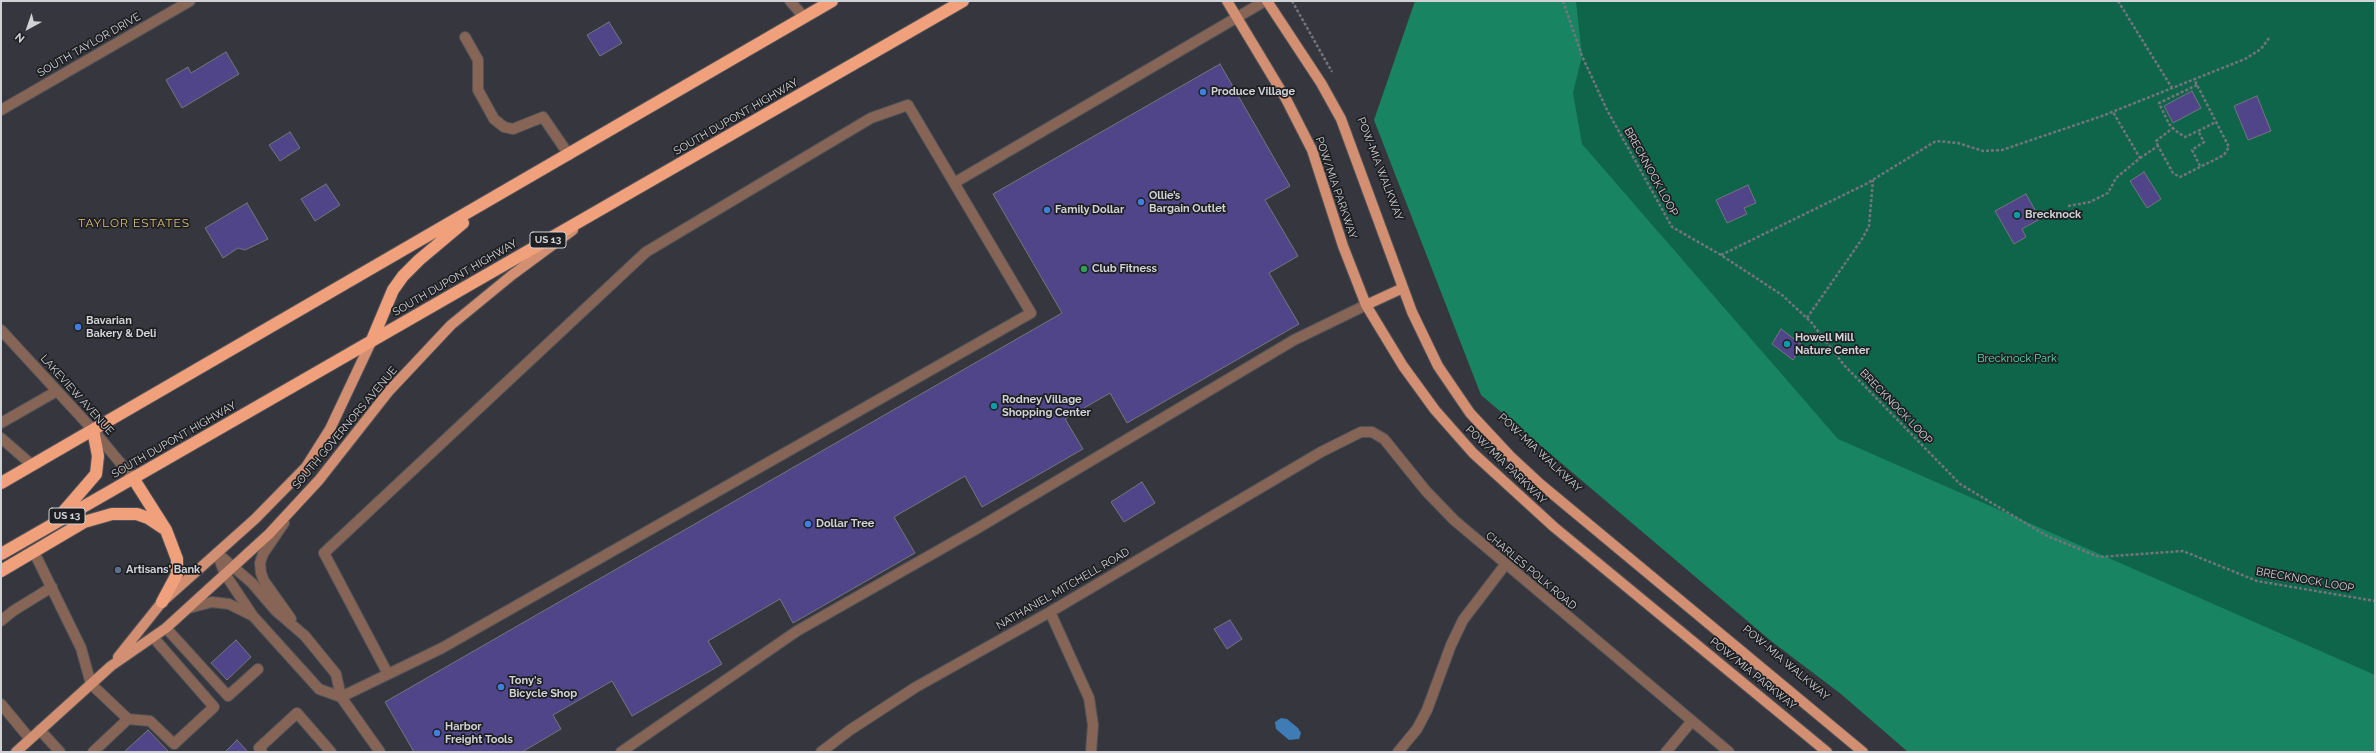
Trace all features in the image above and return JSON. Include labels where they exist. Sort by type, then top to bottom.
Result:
[{"type":"highway","points":[[1,483],[490,201],[832,1]]},
{"type":"highway","name":"SOUTH DUPONT HIGHWAY","points":[[1,554],[963,1]]},
{"type":"highway","points":[[372,340],[393,290],[403,276],[419,260],[490,201]]},
{"type":"highway","points":[[50,526],[96,474],[98,456],[93,430]]},
{"type":"highway","points":[[133,478],[166,530],[177,559],[177,574],[162,602]]},
{"type":"highway","points":[[1,571],[84,522],[112,514],[137,514],[148,518],[166,530]]},
{"type":"main road","name":"POW/MIA PARKWAY","points":[[1227,1],[1286,98],[1312,150],[1343,246],[1366,305],[1403,366],[1435,410],[1473,453],[1554,527],[1827,752]]},
{"type":"main road","name":"POW/MIA PARKWAY","points":[[1266,1],[1321,83],[1341,119],[1423,338],[1438,366],[1470,413],[1511,458],[1863,752]]},
{"type":"main road","name":"SOUTH GOVERNORS AVENUE","points":[[16,752],[110,666],[166,628],[270,534],[319,480],[389,391],[452,325],[512,275],[601,210]]},
{"type":"main road","points":[[1366,305],[1403,288]]},
{"type":"main road","name":"SOUTH GOVERNORS AVENUE","points":[[110,666],[162,602],[255,519],[306,467],[330,429],[372,340]]},
{"type":"street","name":"SOUTH TAYLOR DRIVE","points":[[1,110],[190,1]]},
{"type":"street","points":[[790,1],[804,17]]},
{"type":"street","points":[[954,182],[1236,17],[1266,1]]},
{"type":"street","points":[[465,37],[478,60],[478,90],[494,119],[504,127],[513,129],[543,117],[569,155]]},
{"type":"street","points":[[217,553],[225,574],[253,616],[319,689],[341,697],[442,648],[1031,313],[908,104],[871,118],[646,252],[324,553],[388,674]]},
{"type":"street","points":[[620,752],[796,631],[978,528],[1294,340],[1366,305]]},
{"type":"street","name":"LAKEVIEW AVENUE","points":[[1,330],[93,430],[133,478]]},
{"type":"street","points":[[1,423],[57,391]]},
{"type":"street","name":"CHARLES POLK ROAD","points":[[1321,452],[1361,432],[1372,432],[1384,439],[1439,506],[1505,565],[1729,752]]},
{"type":"street","points":[[1,438],[32,465]]},
{"type":"street","name":"NATHANIEL MITCHELL ROAD","points":[[821,752],[850,730],[916,686],[1050,612],[1321,452]]},
{"type":"street","points":[[295,506],[268,545],[260,563],[264,581],[305,636],[336,674],[341,697],[380,752]]},
{"type":"street","points":[[34,552],[81,648],[90,684],[128,719],[150,720],[174,744],[214,707],[153,637]]},
{"type":"street","points":[[217,553],[234,566],[276,611],[305,636]]},
{"type":"street","points":[[1398,752],[1417,729],[1427,710],[1451,645],[1463,620],[1505,565]]},
{"type":"street","points":[[1,621],[13,611],[52,587]]},
{"type":"street","points":[[189,608],[212,602],[229,604],[253,616]]},
{"type":"street","points":[[1050,612],[1089,698],[1093,725],[1091,752]]},
{"type":"street","points":[[166,628],[228,696],[258,669]]},
{"type":"street","points":[[1,704],[30,739]]},
{"type":"street","points":[[262,752],[259,748],[296,712],[331,752]]},
{"type":"street","points":[[94,752],[128,719]]},
{"type":"street","points":[[1666,752],[1692,721]]},
{"type":"street","points":[[40,730],[60,752]]},
{"type":"path","points":[[1292,1],[1335,78]]},
{"type":"path","name":"BRECKNOCK LOOP","points":[[1563,1],[1582,56],[1607,110],[1672,227],[1721,255],[1782,295],[1806,318],[1844,365],[1960,484],[2047,536],[2099,557],[2183,551],[2257,581],[2375,601]]},
{"type":"path","points":[[2118,1],[2172,88]]},
{"type":"path","points":[[1721,255],[1873,180],[1936,141],[1958,144],[1984,151],[2002,150],[2113,112],[2245,59],[2261,49],[2270,38]]},
{"type":"path","points":[[2173,128],[2156,141],[2174,173],[2180,177],[2224,155],[2229,147],[2194,79]]},
{"type":"path","points":[[2197,85],[2158,103],[2173,128],[2185,137],[2216,122]]},
{"type":"path","points":[[2113,112],[2140,158]]},
{"type":"path","points":[[2198,130],[2204,142],[2192,150],[2200,166]]},
{"type":"path","points":[[2068,206],[2090,202],[2108,193],[2116,178],[2140,158],[2158,146]]},
{"type":"path","points":[[1806,318],[1862,240],[1869,226],[1873,180]]},
{"type":"green space","points":[[1415,1],[1576,1],[1582,56],[1573,93],[1582,144],[1838,439],[2375,675],[2375,752],[1908,752],[1841,694],[1771,641],[1481,395],[1374,120]]},
{"type":"green space","name":"Brecknock Park","points":[[1425,1],[2375,1],[2375,752],[2085,752]]},
{"type":"water","points":[[1281,718],[1287,719],[1298,728],[1301,733],[1299,739],[1289,740],[1276,729],[1275,722]]},
{"type":"building","points":[[609,22],[622,43],[600,56],[587,35]]},
{"type":"building","points":[[226,52],[239,74],[182,108],[166,80],[188,67],[191,73]]},
{"type":"building","name":"Rodney Village Shopping Center","points":[[1220,64],[1290,186],[1265,200],[1298,256],[1269,273],[1299,324],[1127,423],[1110,393],[1065,419],[1083,449],[982,507],[965,476],[894,517],[915,553],[793,623],[780,599],[708,641],[722,664],[632,716],[612,681],[553,715],[561,729],[522,752],[414,752],[385,702],[1062,313],[993,194]]},
{"type":"building","points":[[2192,91],[2201,108],[2173,123],[2164,106]]},
{"type":"building","points":[[2257,96],[2271,131],[2248,140],[2234,106]]},
{"type":"building","points":[[290,132],[300,148],[280,161],[269,145]]},
{"type":"building","points":[[2144,172],[2161,199],[2147,208],[2130,181]]},
{"type":"building","points":[[326,184],[340,205],[315,221],[301,199]]},
{"type":"building","points":[[1748,185],[1756,203],[1744,208],[1747,214],[1727,223],[1716,200]]},
{"type":"building","name":"Brecknock","points":[[2026,194],[2040,219],[2022,229],[2026,237],[2014,244],[1995,211]]},
{"type":"building","points":[[247,203],[268,239],[245,250],[238,248],[223,258],[205,228]]},
{"type":"building","name":"Howell Mill Nature Center","points":[[1781,329],[1802,345],[1793,360],[1772,344]]},
{"type":"building","points":[[1142,482],[1155,503],[1124,522],[1111,502]]},
{"type":"building","points":[[1230,620],[1242,639],[1227,649],[1214,629]]},
{"type":"building","points":[[236,640],[251,657],[227,680],[211,663]]},
{"type":"building","points":[[148,730],[169,752],[124,752]]},
{"type":"building","points":[[237,740],[248,752],[225,752]]},
{"type":"place","name":"Produce Village","points":[[1203,92]]},
{"type":"place","name":"Ollie’s Bargain Outlet","points":[[1141,202]]},
{"type":"place","name":"Family Dollar","points":[[1047,210]]},
{"type":"place","name":"Brecknock","points":[[2017,215]]},
{"type":"place","name":"Club Fitness","points":[[1084,269]]},
{"type":"place","name":"Bavarian Bakery & Deli","points":[[78,327]]},
{"type":"place","name":"Howell Mill Nature Center","points":[[1787,344]]},
{"type":"place","name":"Rodney Village Shopping Center","points":[[994,406]]},
{"type":"place","name":"Dollar Tree","points":[[808,524]]},
{"type":"place","name":"Artisans' Bank","points":[[118,570]]},
{"type":"place","name":"Tony's Bicycle Shop","points":[[501,687]]},
{"type":"place","name":"Harbor Freight Tools","points":[[437,733]]},
{"type":"district","name":"TAYLOR ESTATES","points":[[134,223]]}]
